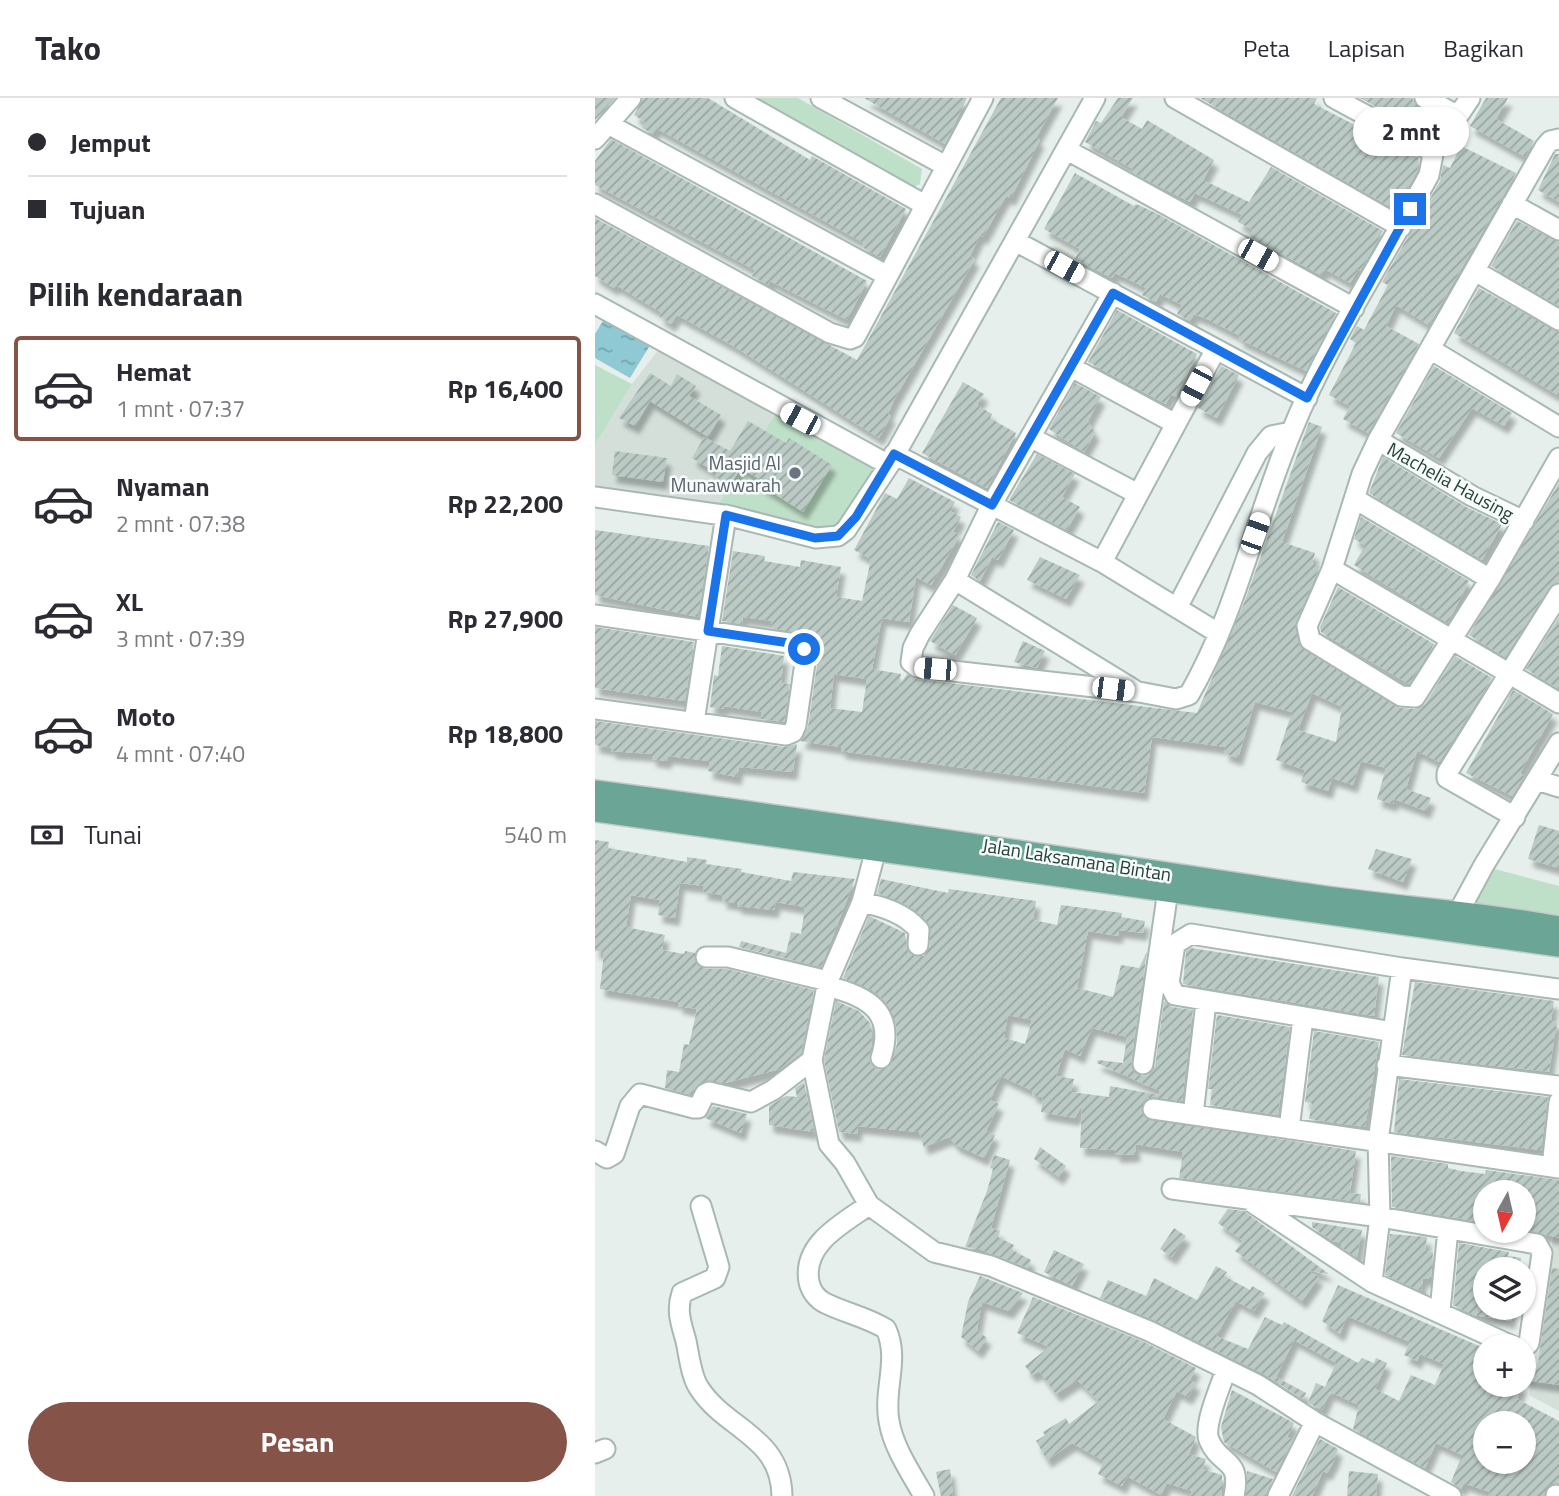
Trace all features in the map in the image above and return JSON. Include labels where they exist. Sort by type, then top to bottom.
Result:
[{"type":"main road","name":"Jalan Laksamana Bintan","points":[[595,791],[1037,862],[1508,917],[1559,927]]},
{"type":"main road","name":"Jalan Laksamana Bintan","points":[[595,811],[876,849],[1037,862],[1168,890],[1317,914],[1559,946]]},
{"type":"street","points":[[631,98],[601,131],[886,275]]},
{"type":"street","points":[[735,98],[925,205]]},
{"type":"street","points":[[821,98],[946,166]]},
{"type":"street","points":[[595,204],[842,339],[855,337],[983,98]]},
{"type":"street","points":[[595,497],[726,515],[815,538],[838,536],[851,524],[891,460],[1095,98]]},
{"type":"street","points":[[1175,98],[1401,227]]},
{"type":"street","points":[[1113,293],[992,505],[955,580],[913,648],[911,662],[918,667],[1139,692],[1176,699],[1189,695],[1218,633],[1291,432],[1354,308],[1429,175],[1433,154],[1334,98]]},
{"type":"street","points":[[1426,98],[1451,113],[1461,113],[1470,98]]},
{"type":"street","name":"Machelia Hausing","points":[[1559,139],[1550,141],[1545,147],[1378,440],[1332,569],[1307,625],[1310,640],[1401,696],[1415,697],[1490,579],[1559,458]]},
{"type":"street","points":[[1067,150],[1354,308]]},
{"type":"street","points":[[1512,204],[1559,230]]},
{"type":"street","points":[[1015,241],[1307,398]]},
{"type":"street","points":[[1475,271],[1559,320]]},
{"type":"street","points":[[595,304],[891,460],[992,505],[1102,562],[1218,633]]},
{"type":"street","points":[[1102,562],[1216,349]]},
{"type":"street","points":[[1430,349],[1559,427]]},
{"type":"street","points":[[1071,368],[1176,424]]},
{"type":"street","points":[[1177,608],[1262,444],[1271,436],[1291,432]]},
{"type":"street","points":[[1032,438],[1138,494]]},
{"type":"street","name":"Machelia Hausing","points":[[1378,440],[1472,496],[1524,521]]},
{"type":"street","points":[[1355,499],[1490,579]]},
{"type":"street","points":[[694,723],[726,515]]},
{"type":"street","points":[[1332,569],[1559,703]]},
{"type":"street","points":[[955,580],[1139,692]]},
{"type":"street","points":[[1515,817],[1446,776],[1559,594]]},
{"type":"street","points":[[595,615],[796,644],[804,649],[796,725],[793,732],[786,735],[595,709]]},
{"type":"street","points":[[1458,913],[1484,864],[1559,743]]},
{"type":"street","points":[[1537,780],[1559,787]]},
{"type":"street","points":[[876,849],[862,902],[827,983],[812,1060],[829,1144],[845,1163],[869,1205],[901,1225],[918,1243],[935,1252],[991,1266],[1149,1331],[1258,1385],[1315,1422],[1451,1496]]},
{"type":"street","points":[[1143,1064],[1168,890]]},
{"type":"street","points":[[862,902],[891,909],[913,924],[919,930],[918,945]]},
{"type":"street","points":[[1393,1032],[1175,995],[1169,983],[1175,944],[1191,934],[1402,968],[1559,989]]},
{"type":"street","points":[[706,957],[728,957],[853,992],[874,1005],[885,1025],[881,1058]]},
{"type":"street","points":[[1372,1282],[1380,1217],[1378,1141],[1402,968]]},
{"type":"street","points":[[1193,1115],[1206,1002]]},
{"type":"street","points":[[1289,1129],[1303,1018]]},
{"type":"street","points":[[595,1151],[607,1158],[614,1154],[630,1106],[641,1094],[694,1108],[698,1108],[705,1094],[709,1092],[751,1102],[773,1090],[812,1060]]},
{"type":"street","points":[[1387,1065],[1559,1086]]},
{"type":"street","points":[[1153,1108],[1556,1167],[1559,1102]]},
{"type":"street","points":[[1172,1189],[1380,1217],[1533,1243],[1542,1248],[1530,1334]]},
{"type":"street","points":[[1249,1200],[1372,1282],[1487,1334]]},
{"type":"street","points":[[869,1205],[831,1231],[813,1251],[807,1266],[810,1286],[824,1303],[871,1320],[886,1329],[892,1342],[893,1357],[887,1400],[889,1423],[924,1496]]},
{"type":"street","points":[[701,1206],[719,1267],[715,1278],[682,1293],[677,1308],[697,1385],[713,1405],[754,1436],[773,1458],[782,1496]]},
{"type":"street","points":[[1440,1311],[1448,1229]]},
{"type":"street","points":[[1226,1370],[1208,1431],[1214,1447],[1234,1466],[1237,1475],[1234,1496]]},
{"type":"street","points":[[1278,1496],[1315,1422]]},
{"type":"shaded area","points":[[662,345],[777,411],[713,513],[595,497],[595,445],[632,384]]},
{"type":"shaded area","points":[[1559,1206],[1559,1411],[1533,1397],[1536,1397],[1536,1349]]},
{"type":"green space","points":[[750,98],[798,98],[922,169],[920,184],[909,189]]},
{"type":"green space","points":[[595,365],[632,384],[595,445]]},
{"type":"green space","points":[[777,411],[877,461],[842,524],[810,535],[802,523],[713,513]]},
{"type":"green space","points":[[1483,866],[1559,886],[1559,935],[1457,921]]},
{"type":"water","points":[[606,316],[652,342],[630,378],[595,358],[595,334]]},
{"type":"building","points":[[595,98],[615,98],[595,120]]},
{"type":"building","points":[[643,98],[708,98],[810,160],[812,156],[906,209],[880,257],[862,247],[864,243],[656,128],[653,134],[642,128],[645,122],[634,115]]},
{"type":"building","points":[[864,98],[967,98],[945,144]]},
{"type":"building","points":[[1001,98],[1058,98],[1036,138],[1040,140],[1011,198],[1006,196],[983,237],[980,235],[970,256],[975,259],[894,400],[888,414],[891,416],[879,438],[735,347],[677,315],[671,324],[659,316],[662,313],[616,285],[614,288],[595,276],[595,218],[857,360]]},
{"type":"building","points":[[1118,98],[1133,98],[1121,117],[1142,129],[1147,120],[1214,160],[1203,180],[1249,202],[1271,167],[1383,231],[1360,271],[1358,269],[1350,283],[1325,269],[1321,275],[1250,237],[1253,230],[1238,222],[1242,215],[1195,193],[1190,202],[1131,172],[1133,169],[1085,142],[1096,121],[1101,123]]},
{"type":"building","points":[[1200,98],[1317,98],[1314,104],[1419,158],[1417,171],[1396,210]]},
{"type":"building","points":[[1360,98],[1412,98],[1419,108],[1447,123],[1440,136],[1407,118],[1405,122]]},
{"type":"building","points":[[1486,98],[1508,98],[1496,119],[1534,141],[1525,157],[1470,126]]},
{"type":"building","points":[[611,139],[867,281],[847,320],[770,281],[768,285],[752,276],[755,270],[595,185],[595,161]]},
{"type":"building","points":[[1461,146],[1516,173],[1429,325],[1396,305],[1386,326],[1419,344],[1368,433],[1343,419],[1350,406],[1329,395],[1356,343],[1350,339],[1357,326],[1364,330],[1388,285],[1382,282],[1440,181],[1443,165],[1450,168]]},
{"type":"building","points":[[1555,154],[1559,154],[1559,202],[1538,190]]},
{"type":"building","points":[[1075,173],[1134,206],[1136,204],[1156,213],[1336,313],[1306,371],[1239,339],[1240,336],[1207,319],[1194,314],[1190,321],[1177,314],[1182,305],[1160,294],[1156,302],[1142,295],[1146,288],[1115,273],[1112,278],[1075,259],[1080,249],[1044,229]]},
{"type":"building","points":[[1517,221],[1559,242],[1559,306],[1491,266]]},
{"type":"building","points":[[1479,288],[1559,332],[1559,396],[1454,333]]},
{"type":"building","points":[[1117,310],[1197,354],[1176,397],[1171,394],[1166,404],[1088,362]]},
{"type":"building","points":[[1221,366],[1239,375],[1217,418],[1198,408]]},
{"type":"building","points":[[1434,366],[1512,413],[1504,426],[1472,408],[1439,458],[1396,433]]},
{"type":"building","points":[[650,373],[671,386],[677,374],[696,386],[689,396],[721,415],[708,437],[650,401],[635,426],[619,418]]},
{"type":"building","points":[[963,382],[984,394],[977,405],[992,414],[990,418],[1016,433],[987,488],[922,453]]},
{"type":"building","points":[[1075,383],[1101,397],[1088,421],[1095,433],[1084,452],[1049,429]]},
{"type":"building","points":[[748,421],[786,443],[789,438],[832,465],[803,512],[760,485],[762,481],[741,468],[730,485],[715,476],[717,473],[692,458],[704,437],[730,451]]},
{"type":"building","points":[[1309,422],[1322,427],[1282,542],[1315,553],[1312,563],[1320,566],[1296,622],[1300,647],[1400,708],[1415,709],[1425,704],[1455,656],[1492,678],[1439,762],[1417,751],[1406,789],[1431,798],[1426,811],[1394,799],[1393,804],[1377,799],[1386,768],[1361,761],[1353,785],[1332,778],[1328,791],[1301,782],[1305,770],[1276,760],[1292,712],[1255,702],[1238,758],[1224,753],[1226,747],[1152,737],[1144,793],[841,751],[841,747],[800,741],[808,727],[818,658],[810,636],[771,628],[772,621],[743,617],[742,624],[722,621],[733,551],[765,556],[764,561],[800,567],[801,560],[841,567],[836,597],[862,601],[871,559],[854,550],[885,493],[897,499],[909,478],[955,502],[950,511],[961,517],[953,532],[960,535],[931,585],[916,577],[909,622],[882,618],[872,669],[901,674],[898,688],[907,674],[916,679],[1197,713],[1244,603]],"holes":[[[834,674],[867,679],[862,712],[830,708]],[[1312,693],[1342,707],[1336,742],[1298,730]]]},
{"type":"building","points":[[615,451],[667,458],[663,482],[612,475]]},
{"type":"building","points":[[1037,454],[1075,474],[1062,497],[1080,507],[1067,530],[1009,500]]},
{"type":"building","points":[[1383,457],[1466,507],[1502,524],[1482,560],[1369,493]]},
{"type":"building","points":[[1559,483],[1559,582],[1549,588],[1505,657],[1469,635]]},
{"type":"building","points":[[1361,517],[1469,581],[1448,623],[1354,565],[1365,545],[1354,539]]},
{"type":"building","points":[[998,522],[1014,530],[998,560],[992,557],[980,581],[971,575]]},
{"type":"building","points":[[595,530],[709,546],[698,617],[595,595]]},
{"type":"building","points":[[1040,557],[1080,575],[1066,599],[1027,580]]},
{"type":"building","points":[[1338,587],[1434,644],[1409,684],[1321,632],[1320,627]]},
{"type":"building","points":[[953,605],[977,618],[955,655],[930,641]]},
{"type":"building","points":[[1559,617],[1559,689],[1526,669]]},
{"type":"building","points":[[595,627],[694,642],[685,701],[595,688]]},
{"type":"building","points":[[1023,641],[1045,651],[1037,668],[1014,662]]},
{"type":"building","points":[[722,646],[784,656],[781,683],[790,684],[784,722],[761,719],[762,712],[724,706],[723,709],[710,707],[714,675],[718,676]]},
{"type":"building","points":[[1513,690],[1553,714],[1520,773],[1524,776],[1512,796],[1466,773]]},
{"type":"building","points":[[595,721],[784,747],[797,744],[793,772],[739,767],[737,777],[708,771],[710,761],[668,756],[667,761],[652,759],[652,754],[611,751],[612,748],[595,745]]},
{"type":"building","points":[[1539,825],[1559,831],[1559,868],[1528,859]]},
{"type":"building","points":[[595,840],[609,842],[608,848],[687,862],[687,857],[707,860],[706,864],[742,869],[741,872],[791,881],[793,872],[855,879],[821,967],[739,947],[741,941],[786,953],[791,932],[801,934],[805,907],[776,902],[774,910],[737,906],[737,903],[722,901],[723,895],[703,892],[704,886],[680,883],[675,918],[658,915],[660,900],[631,895],[626,927],[665,935],[662,950],[695,953],[696,964],[705,969],[727,969],[814,990],[801,1053],[780,1069],[725,1083],[704,1081],[691,1095],[665,1088],[667,1070],[679,1072],[684,1044],[689,1045],[697,1009],[678,1006],[679,1002],[600,989],[604,952],[595,951]]},
{"type":"building","points":[[1376,849],[1412,859],[1403,882],[1368,869]]},
{"type":"building","points":[[881,879],[948,893],[949,889],[1036,901],[1033,920],[1057,925],[1061,905],[1122,913],[1121,917],[1145,921],[1143,933],[1119,930],[1118,936],[1088,931],[1077,988],[1113,997],[1121,965],[1139,968],[1147,952],[1131,1062],[1132,1069],[1141,1076],[1148,1075],[1155,1066],[1164,1001],[1172,1007],[1193,1010],[1182,1101],[1148,1098],[1141,1108],[1145,1118],[1356,1151],[1350,1193],[1361,1194],[1360,1202],[1179,1178],[1183,1152],[1135,1144],[1136,1154],[1116,1155],[1115,1150],[1080,1148],[1082,1105],[1075,1118],[1041,1112],[1043,1097],[1032,1095],[1033,1091],[1001,1076],[990,1100],[999,1104],[986,1131],[995,1135],[984,1158],[956,1145],[949,1137],[924,1147],[919,1132],[858,1126],[857,1134],[839,1132],[824,1060],[836,1001],[859,1011],[870,1023],[872,1041],[869,1061],[873,1067],[879,1070],[889,1067],[897,1044],[896,1025],[885,1001],[872,990],[843,978],[869,916],[905,933],[907,950],[912,955],[924,956],[930,946],[928,922],[907,905],[877,893]],"holes":[[[1008,1015],[1032,1020],[1025,1044],[1004,1038]],[[1092,1028],[1127,1037],[1123,1063],[1098,1060],[1097,1063],[1160,1091],[1159,1095],[1110,1086],[1109,1097],[1071,1092],[1074,1079],[1056,1076],[1065,1049],[1080,1056]]]},
{"type":"building","points":[[1191,948],[1379,977],[1374,1016],[1183,984],[1186,951]]},
{"type":"building","points":[[1415,982],[1554,1001],[1551,1021],[1557,1022],[1549,1072],[1402,1055]]},
{"type":"building","points":[[1217,1015],[1290,1027],[1278,1115],[1210,1105],[1212,1089],[1208,1089]]},
{"type":"building","points":[[1314,1031],[1379,1042],[1365,1127],[1309,1119],[1312,1103],[1305,1102]]},
{"type":"building","points":[[1399,1079],[1548,1097],[1541,1150],[1394,1132]]},
{"type":"building","points":[[804,1082],[814,1132],[769,1125],[769,1106],[786,1096],[797,1097],[795,1088]]},
{"type":"building","points":[[713,1106],[747,1114],[741,1133],[705,1118]]},
{"type":"building","points":[[1040,1147],[1066,1166],[1059,1177],[1034,1159]]},
{"type":"building","points":[[994,1155],[1010,1160],[991,1228],[1000,1231],[998,1237],[1014,1245],[1012,1250],[1031,1260],[1028,1268],[979,1249],[965,1247],[987,1191]]},
{"type":"building","points":[[1391,1156],[1448,1164],[1448,1168],[1461,1171],[1485,1174],[1486,1170],[1559,1180],[1559,1238],[1537,1232],[1537,1180],[1473,1180],[1473,1221],[1392,1207]]},
{"type":"building","points":[[1228,1209],[1244,1211],[1329,1274],[1309,1271],[1319,1277],[1302,1301],[1235,1251],[1243,1241],[1218,1223]]},
{"type":"building","points":[[1312,1222],[1362,1230],[1357,1258],[1341,1247],[1342,1243],[1333,1241],[1312,1227]]},
{"type":"building","points":[[1174,1228],[1186,1236],[1172,1257],[1160,1249]]},
{"type":"building","points":[[1390,1234],[1427,1237],[1425,1251],[1433,1252],[1431,1279],[1423,1278],[1421,1291],[1385,1275]]},
{"type":"building","points":[[1459,1243],[1509,1252],[1508,1256],[1514,1257],[1473,1257],[1473,1315],[1453,1305]]},
{"type":"building","points":[[1054,1250],[1084,1264],[1072,1286],[1044,1272]]},
{"type":"building","points":[[1216,1266],[1227,1272],[1224,1276],[1250,1290],[1252,1286],[1265,1293],[1254,1311],[1236,1301],[1216,1336],[1248,1349],[1265,1317],[1282,1325],[1284,1322],[1358,1363],[1362,1358],[1374,1363],[1376,1358],[1387,1363],[1375,1389],[1399,1401],[1411,1375],[1435,1385],[1444,1364],[1420,1354],[1417,1361],[1404,1355],[1410,1342],[1347,1316],[1340,1334],[1322,1321],[1338,1285],[1473,1343],[1473,1397],[1518,1397],[1517,1399],[1559,1421],[1559,1483],[1549,1485],[1544,1496],[1488,1496],[1490,1492],[1464,1483],[1461,1489],[1451,1482],[1462,1455],[1436,1443],[1425,1468],[1353,1429],[1359,1405],[1330,1392],[1322,1410],[1308,1403],[1316,1383],[1325,1387],[1336,1363],[1294,1340],[1276,1377],[1306,1393],[1303,1399],[1264,1374],[1154,1320],[1100,1298],[1108,1280],[1146,1296],[1154,1278],[1197,1300]]},
{"type":"building","points":[[1552,1268],[1559,1269],[1559,1385],[1536,1382]]},
{"type":"building","points":[[980,1276],[1023,1293],[1009,1311],[982,1302],[977,1330],[987,1338],[978,1351],[961,1337],[968,1302]]},
{"type":"building","points":[[1033,1297],[1144,1342],[1196,1368],[1190,1380],[1196,1383],[1188,1397],[1177,1391],[1163,1419],[1196,1437],[1189,1454],[1206,1459],[1202,1469],[1222,1475],[1222,1496],[1190,1496],[1192,1491],[1167,1483],[1161,1495],[1127,1476],[1122,1486],[1098,1474],[1104,1461],[1072,1443],[1047,1460],[1036,1441],[1045,1435],[1043,1432],[1066,1418],[1069,1424],[1099,1401],[1077,1380],[1056,1394],[1039,1371],[1032,1375],[1025,1366],[1049,1347],[1017,1333]]},
{"type":"building","points":[[1232,1390],[1294,1423],[1287,1437],[1293,1440],[1276,1472],[1224,1442],[1221,1427]]},
{"type":"building","points":[[1320,1439],[1338,1449],[1334,1461],[1327,1473],[1323,1471],[1312,1496],[1292,1496]]},
{"type":"building","points":[[950,1469],[953,1496],[941,1496],[936,1472]]},
{"type":"building","points":[[1247,1471],[1273,1479],[1266,1496],[1246,1496]]},
{"type":"building","points":[[1349,1471],[1378,1474],[1376,1496],[1347,1496]]},
{"type":"place","name":"Masjid Al Munawwarah","points":[[795,473]]},
{"type":"route","points":[[804,649],[796,644],[708,631],[726,515],[815,538],[838,536],[856,517],[894,454],[992,505],[1113,293],[1307,398],[1410,209]]}]
